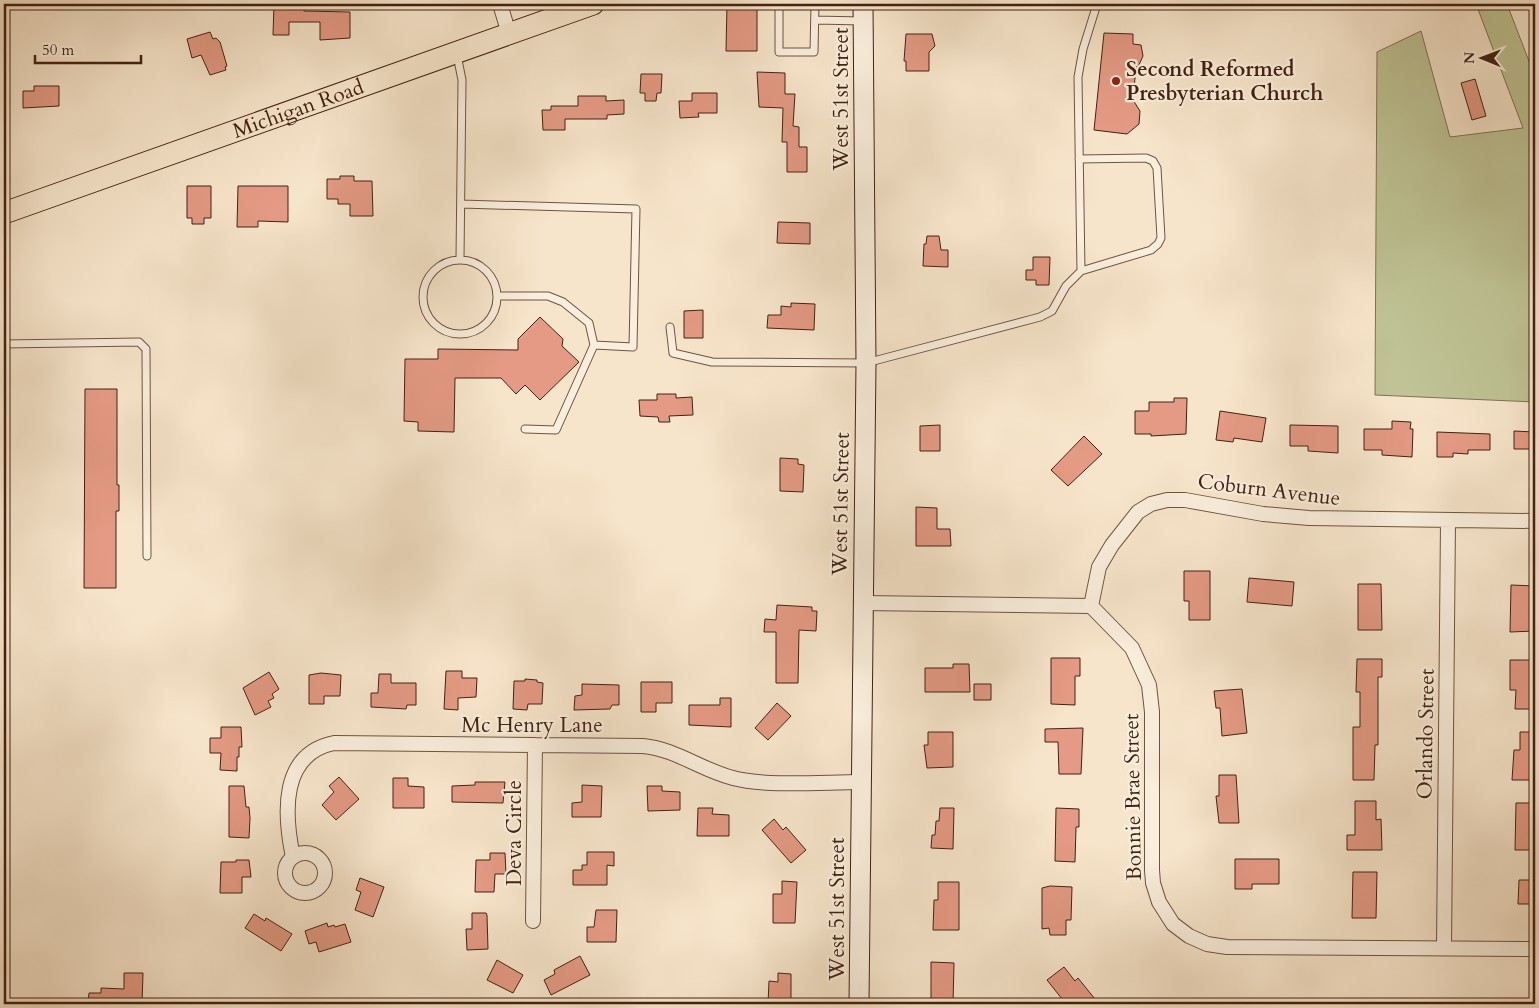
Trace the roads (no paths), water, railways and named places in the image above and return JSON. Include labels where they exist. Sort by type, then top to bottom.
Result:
[{"type":"main road","name":"Michigan Road","points":[[4,213],[593,4]]},
{"type":"street","points":[[500,4],[509,34]]},
{"type":"street","name":"West 51st Street","points":[[859,1004],[866,363],[863,12]]},
{"type":"street","name":"Coburn Avenue","points":[[1091,606],[1099,567],[1108,551],[1131,519],[1143,508],[1161,501],[1185,500],[1263,514],[1309,518],[1535,521]]},
{"type":"street","name":"Orlando Street","points":[[1444,948],[1448,521]]},
{"type":"street","points":[[862,603],[1091,606]]},
{"type":"street","name":"Bonnie Brae Street","points":[[1091,606],[1132,648],[1149,686],[1152,712],[1153,883],[1159,902],[1173,924],[1200,942],[1220,946],[1535,949]]},
{"type":"street","name":"Mc Henry Lane","points":[[293,857],[288,824],[289,786],[294,772],[302,761],[322,746],[342,743],[651,746],[672,752],[720,774],[741,780],[860,782]]},
{"type":"street","name":"Deva Circle","points":[[534,920],[535,745]]},
{"type":"lane","points":[[779,4],[779,52],[814,52],[815,4]]},
{"type":"lane","points":[[1081,271],[1078,77],[1097,4]]},
{"type":"lane","points":[[815,20],[863,12]]},
{"type":"lane","points":[[456,52],[462,80],[460,259]]},
{"type":"lane","points":[[670,327],[673,353],[712,362],[866,363],[1040,317],[1052,311],[1066,286],[1081,271],[1151,250],[1158,244],[1161,238],[1156,168],[1153,161],[1146,158],[1079,159]]},
{"type":"lane","points":[[461,204],[636,210],[633,347],[594,345]]},
{"type":"lane","points":[[460,259],[482,266],[490,274],[498,296],[496,308],[490,320],[475,331],[457,335],[444,331],[434,324],[427,314],[423,302],[423,289],[428,277],[436,268],[447,262],[460,259]]},
{"type":"lane","points":[[498,296],[548,296],[563,302],[589,322],[594,345],[556,430],[526,428]]},
{"type":"lane","points":[[4,344],[139,342],[146,349],[147,556]]},
{"type":"place","name":"Second Reformed Presbyterian Church","points":[[1116,81]]}]
